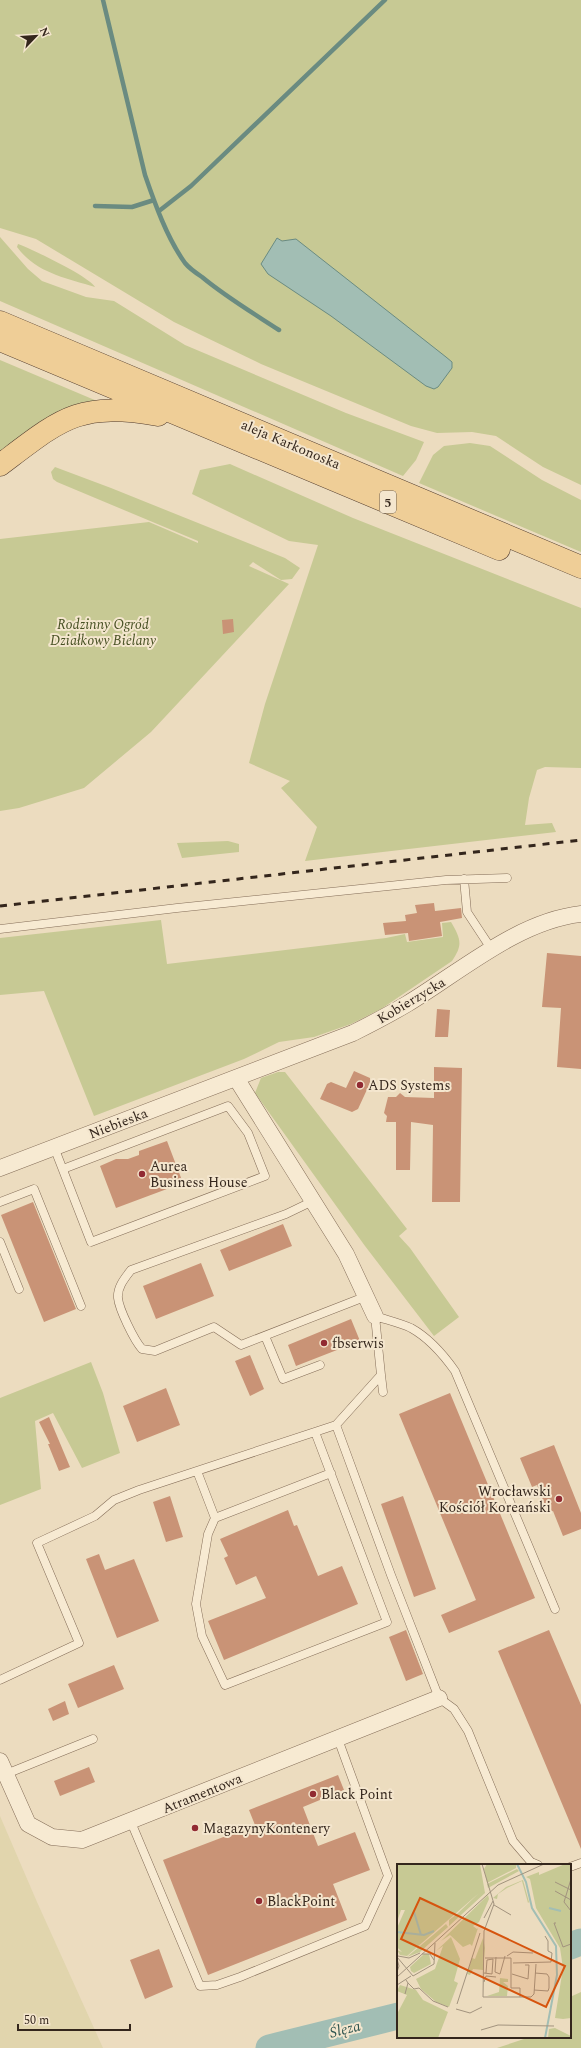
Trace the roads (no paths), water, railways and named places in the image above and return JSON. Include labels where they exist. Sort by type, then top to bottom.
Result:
[{"type":"main road","name":"aleja Karkonoska","points":[[0,322],[581,567]]},
{"type":"main road","name":"aleja Karkonoska","points":[[0,340],[581,583]]},
{"type":"main road","points":[[0,465],[52,426],[65,419],[86,412],[109,409],[127,410],[195,421]]},
{"type":"street","name":"Kobierzycka","points":[[236,1078],[370,1024],[407,1004],[492,950],[535,925],[581,914]]},
{"type":"street","name":"Niebieska","points":[[0,1168],[236,1078]]},
{"type":"street","points":[[236,1078],[346,1254],[375,1316]]},
{"type":"street","name":"Atramentowa","points":[[3,1768],[28,1824],[52,1837],[82,1840],[131,1822],[439,1698]]},
{"type":"lane","points":[[0,929],[177,908],[464,879],[507,878]]},
{"type":"lane","points":[[464,879],[467,912],[492,950]]},
{"type":"lane","points":[[54,1147],[91,1242],[265,1176],[248,1133],[228,1106],[63,1169]]},
{"type":"lane","points":[[0,1202],[34,1188],[81,1306]]},
{"type":"lane","points":[[313,1201],[286,1214],[131,1270],[121,1284],[118,1298],[134,1340],[142,1349],[155,1351],[214,1327],[242,1345],[366,1296]]},
{"type":"lane","points":[[0,1242],[19,1289]]},
{"type":"lane","points":[[383,1392],[375,1316],[410,1328],[430,1342],[446,1357],[455,1371],[555,1609]]},
{"type":"lane","points":[[265,1336],[283,1379],[320,1365]]},
{"type":"lane","points":[[0,1680],[79,1643],[37,1542],[95,1516],[114,1500],[336,1425],[381,1375]]},
{"type":"lane","points":[[336,1425],[391,1575],[439,1698],[454,1709],[468,1731],[513,1841],[531,1862],[536,1864]]},
{"type":"lane","points":[[197,1471],[215,1518],[208,1534],[196,1604],[202,1636],[225,1685],[387,1622],[315,1432]]},
{"type":"lane","points":[[215,1518],[331,1474]]},
{"type":"lane","points":[[3,1768],[93,1739]]},
{"type":"lane","points":[[131,1822],[200,1986],[217,1985],[248,1974],[365,1926],[388,1876],[338,1739]]},
{"type":"lane","points":[[571,1867],[581,1863]]},
{"type":"water","points":[[277,238],[282,241],[296,239],[452,362],[452,368],[438,387],[434,389],[426,386],[331,316],[268,274],[261,264]]},
{"type":"waterway","points":[[103,0],[145,175],[167,232],[185,263],[230,298],[279,330]]},
{"type":"waterway","points":[[159,211],[191,186],[385,0]]},
{"type":"waterway","points":[[95,206],[132,207],[154,200]]},
{"type":"waterway","name":"Ślęza","points":[[571,1946],[581,1942]]},
{"type":"waterway","name":"Ślęza","points":[[269,2048],[397,2016]]},
{"type":"railway","points":[[0,906],[581,840]]},
{"type":"place","name":"ADS Systems","points":[[360,1085]]},
{"type":"place","name":"Aurea Business House","points":[[142,1174]]},
{"type":"place","name":"fbserwis","points":[[324,1343]]},
{"type":"place","name":"Wrocławski Kościół Koreański","points":[[559,1499]]},
{"type":"place","name":"Black Point","points":[[313,1794]]},
{"type":"place","name":"MagazynyKontenery","points":[[195,1828]]},
{"type":"place","name":"BlackPoint","points":[[259,1901]]},
{"type":"park label","name":"Rodzinny Ogród Działkowy Bielany","points":[[103,632]]}]
